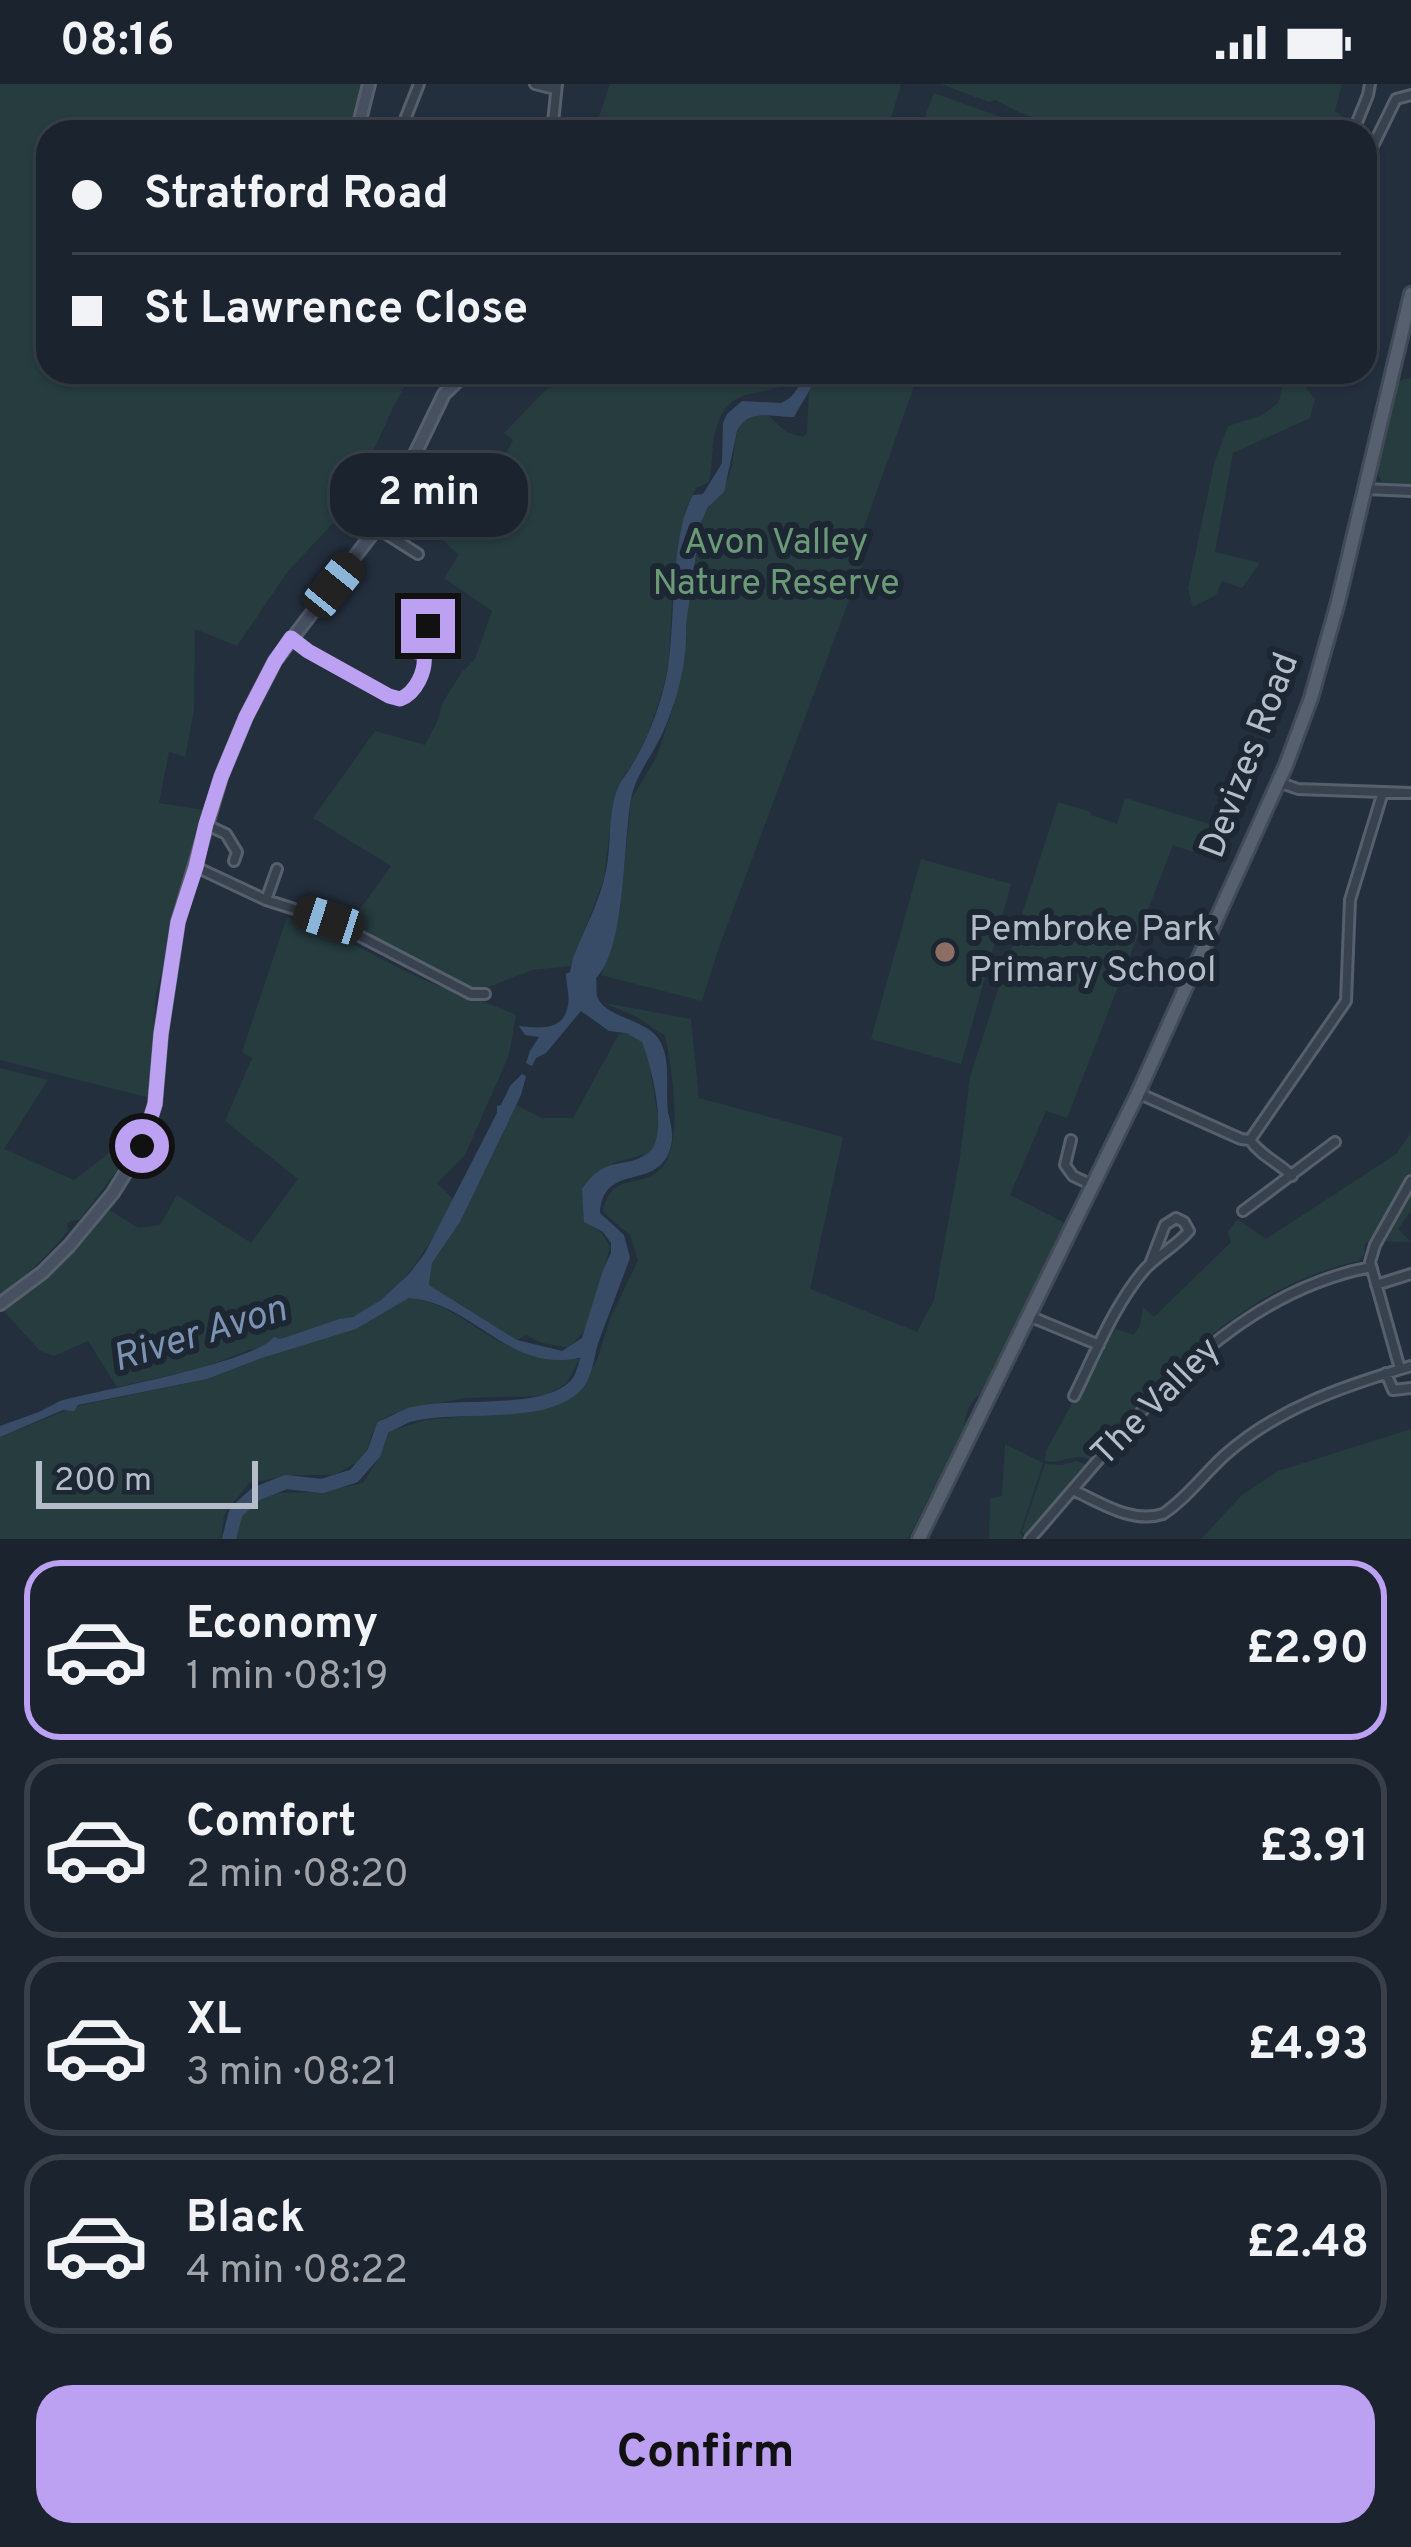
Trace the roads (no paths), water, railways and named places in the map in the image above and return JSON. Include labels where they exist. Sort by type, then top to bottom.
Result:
[{"type":"main road","name":"Devizes Road","points":[[919,1539],[1138,1093],[1278,782],[1316,683],[1411,298]]},
{"type":"street","points":[[360,120],[369,84]]},
{"type":"street","points":[[405,120],[419,84]]},
{"type":"street","points":[[535,84],[556,87],[553,120]]},
{"type":"street","points":[[1358,120],[1370,84]]},
{"type":"street","points":[[1377,138],[1396,99],[1411,95]]},
{"type":"street","points":[[0,1304],[69,1246],[113,1193],[142,1146],[155,1104],[178,922],[221,777],[275,661],[377,528],[396,497],[425,428],[454,384]]},
{"type":"street","points":[[1366,489],[1411,491]]},
{"type":"street","points":[[377,528],[418,554]]},
{"type":"street","points":[[422,624],[432,628],[437,640],[424,655],[414,652],[407,642],[409,631],[422,624]]},
{"type":"street","points":[[291,638],[400,699],[413,689],[425,665],[424,655]]},
{"type":"street","points":[[1278,782],[1298,789],[1411,793]]},
{"type":"street","points":[[1250,1140],[1346,1001],[1350,900],[1383,792]]},
{"type":"street","points":[[206,824],[231,839],[237,852],[234,861]]},
{"type":"street","points":[[196,867],[266,900],[329,920],[471,994],[485,994]]},
{"type":"street","points":[[266,900],[277,869]]},
{"type":"street","points":[[1138,1093],[1250,1140],[1258,1152],[1292,1176]]},
{"type":"street","points":[[1071,1140],[1066,1165],[1073,1176],[1092,1185]]},
{"type":"street","points":[[1243,1211],[1335,1142]]},
{"type":"street","points":[[1073,1490],[1134,1517],[1163,1514],[1224,1456],[1276,1419],[1334,1390],[1406,1368],[1371,1267],[1375,1246],[1411,1181]]},
{"type":"street","points":[[1074,1396],[1130,1288],[1189,1231],[1184,1222],[1176,1218],[1166,1225],[1150,1264]]},
{"type":"street","name":"The Valley","points":[[1030,1539],[1156,1396],[1223,1336],[1292,1294],[1371,1267]]},
{"type":"street","points":[[1376,1285],[1411,1274]]},
{"type":"street","points":[[1027,1315],[1099,1345]]},
{"type":"street","points":[[1386,1373],[1393,1390],[1411,1388]]},
{"type":"water","points":[[799,384],[813,384],[794,417],[755,416],[737,431],[724,492],[708,507],[700,524],[677,693],[631,799],[618,920],[606,964],[596,978],[597,994],[607,1009],[658,1038],[667,1064],[672,1140],[658,1167],[622,1180],[604,1196],[600,1213],[624,1235],[630,1258],[594,1354],[565,1360],[540,1358],[456,1313],[409,1298],[356,1329],[207,1379],[78,1405],[74,1411],[63,1410],[0,1437],[0,1426],[60,1401],[208,1366],[261,1347],[274,1337],[281,1339],[353,1317],[381,1300],[425,1253],[497,1106],[522,1074],[526,1076],[521,1095],[460,1222],[432,1263],[429,1285],[517,1340],[562,1351],[582,1338],[611,1243],[603,1232],[584,1222],[582,1189],[599,1171],[639,1158],[654,1145],[658,1117],[654,1083],[642,1042],[609,1031],[581,1011],[532,1066],[526,1063],[539,1037],[525,1035],[519,1026],[549,1026],[566,1014],[566,974],[603,882],[615,798],[645,741],[664,687],[677,552],[686,511],[693,495],[703,494],[722,463],[723,423],[742,401],[781,403]]},
{"type":"waterway","name":"River Avon","points":[[229,1539],[236,1512],[256,1494],[286,1482],[322,1486],[354,1476],[374,1453],[383,1427],[406,1416],[522,1406],[563,1395],[580,1380],[592,1338]]},
{"type":"place","name":"Pembroke Park Primary School","points":[[945,952]]},
{"type":"park label","name":"Avon Valley Nature Reserve","points":[[776,564]]}]
